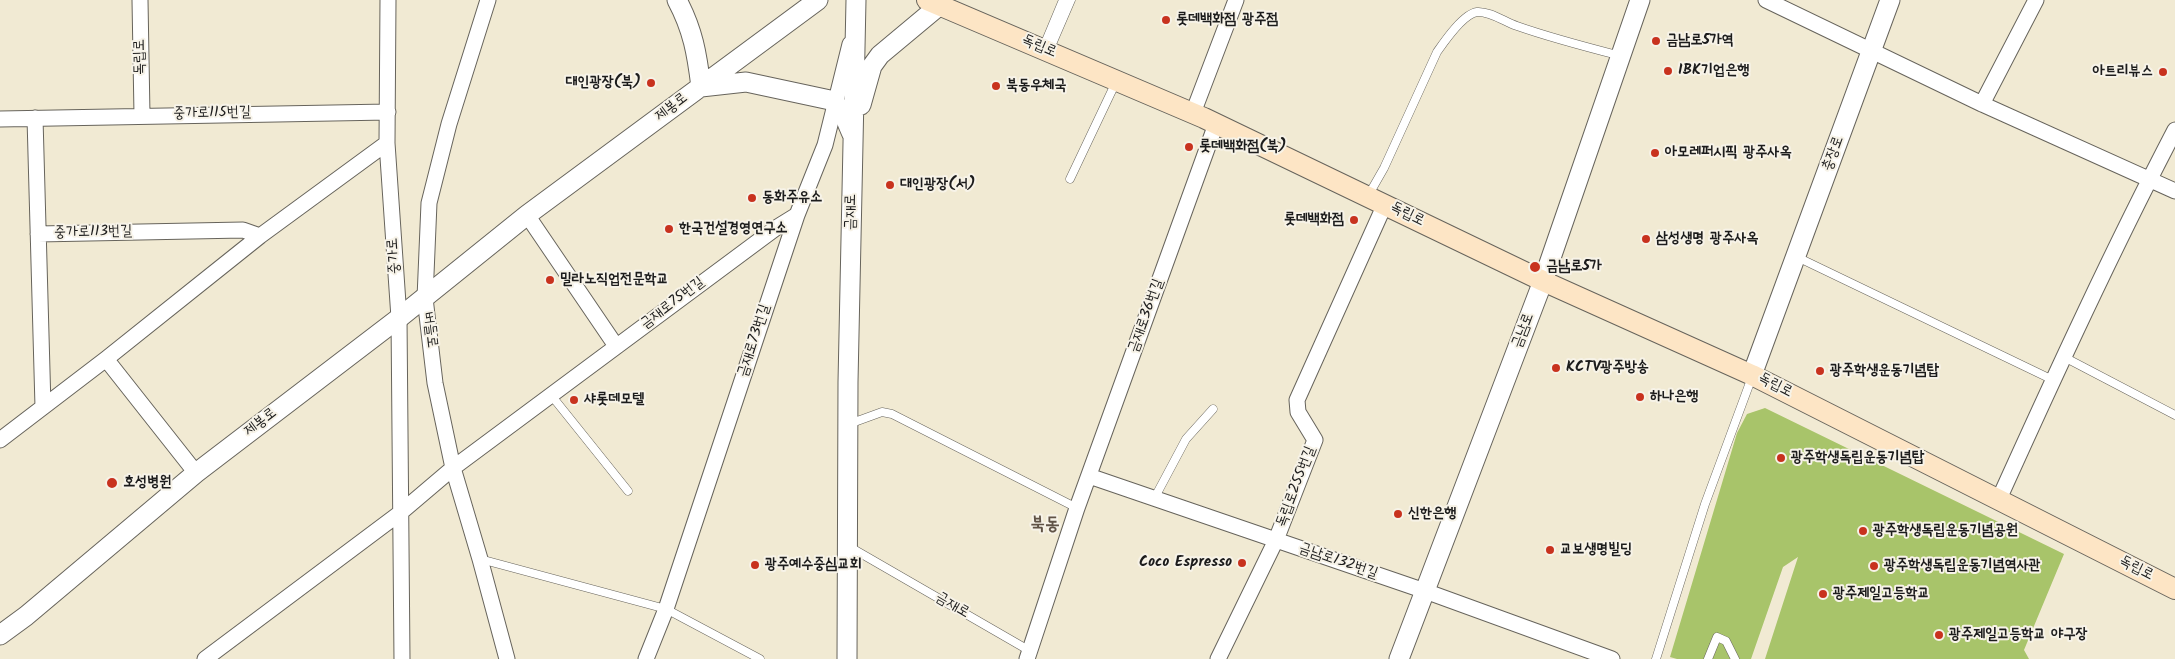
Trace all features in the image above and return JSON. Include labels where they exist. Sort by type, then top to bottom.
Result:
[{"type":"main road","name":"독립로","points":[[934,2],[1193,113],[1543,281],[1752,375],[2175,590]]},
{"type":"street","name":"독립로","points":[[140,0],[142,115]]},
{"type":"street","name":"중가로","points":[[388,0],[387,143],[399,318],[402,659]]},
{"type":"street","name":"버들로","points":[[488,0],[449,124],[428,203],[425,298],[435,383],[453,468],[507,659]]},
{"type":"street","points":[[677,0],[688,20],[697,49],[701,87],[746,82],[813,95],[836,103],[853,138]]},
{"type":"street","name":"제봉로","points":[[0,635],[26,616],[196,473],[425,298],[527,215],[818,0]]},
{"type":"street","name":"금재로","points":[[846,659],[847,424],[856,0]]},
{"type":"street","points":[[1193,113],[1236,0]]},
{"type":"street","name":"금남로","points":[[1399,659],[1543,281],[1640,0]]},
{"type":"street","points":[[1766,0],[1982,104],[2175,191]]},
{"type":"street","name":"충장로","points":[[1752,375],[1890,0]]},
{"type":"street","points":[[1982,104],[2036,0]]},
{"type":"street","points":[[853,138],[872,66],[934,2]]},
{"type":"street","name":"금재로73번길","points":[[646,659],[666,610],[797,215],[825,145],[856,21]]},
{"type":"street","name":"중가로115번길","points":[[0,119],[388,112]]},
{"type":"street","points":[[35,118],[38,234]]},
{"type":"street","name":"금재로36번길","points":[[1029,655],[1089,476],[1216,124]]},
{"type":"street","points":[[1999,499],[2053,380],[2149,179],[2175,130]]},
{"type":"street","points":[[0,440],[106,359],[260,236],[387,143]]},
{"type":"street","name":"독립로255번길","points":[[1218,659],[1276,540],[1315,440],[1298,412],[1298,400],[1377,200]]},
{"type":"street","points":[[527,215],[616,346]]},
{"type":"street","name":"금재로75번길","points":[[400,513],[453,468],[776,228],[797,215]]},
{"type":"street","name":"중가로113번길","points":[[43,407],[38,234],[243,230],[260,236]]},
{"type":"street","points":[[106,359],[196,473]]},
{"type":"street","name":"금남로132번길","points":[[1089,476],[1425,592],[1585,654],[1612,659]]},
{"type":"street","points":[[205,659],[400,513]]},
{"type":"street","points":[[0,622],[26,616]]},
{"type":"lane","points":[[1046,50],[1063,0]]},
{"type":"lane","points":[[1046,50],[1071,0]]},
{"type":"lane","points":[[1377,200],[1384,168],[1437,52],[1447,38],[1469,16],[1477,12],[1516,26],[1621,56]]},
{"type":"lane","points":[[1070,179],[1116,80]]},
{"type":"lane","points":[[1797,257],[1928,318],[2053,380]]},
{"type":"lane","points":[[2064,357],[2175,415]]},
{"type":"lane","points":[[1656,659],[1705,504],[1752,375]]},
{"type":"lane","points":[[551,395],[628,491]]},
{"type":"lane","points":[[1153,499],[1186,439],[1213,409]]},
{"type":"lane","points":[[847,424],[882,412],[892,414],[1078,508]]},
{"type":"lane","name":"금재로","points":[[847,545],[1029,655]]},
{"type":"lane","points":[[480,559],[666,610],[760,659]]},
{"type":"lane","points":[[1708,659],[1717,637],[1726,641],[1735,659]]},
{"type":"green space","name":"광주학생독립운동기념공원","points":[[1765,408],[2064,554],[2024,650],[2029,659],[1765,659],[1798,557],[1783,567],[1751,659],[1677,659],[1670,657],[1737,433],[1747,414]]},
{"type":"place","name":"롯데백화점 광주점","points":[[1166,20]]},
{"type":"place","name":"금남로5가역","points":[[1656,41]]},
{"type":"place","name":"IBK기업은행","points":[[1668,71]]},
{"type":"place","name":"아트리뷰스","points":[[2163,72]]},
{"type":"place","name":"대인광장(북)","points":[[651,83]]},
{"type":"place","name":"북동우체국","points":[[996,86]]},
{"type":"place","name":"롯데백화점(북)","points":[[1189,147]]},
{"type":"place","name":"아모레퍼시픽 광주사옥","points":[[1655,153]]},
{"type":"place","name":"대인광장(서)","points":[[890,185]]},
{"type":"place","name":"동화주유소","points":[[752,198]]},
{"type":"place","name":"롯데백화점","points":[[1354,220]]},
{"type":"place","name":"한국건설경영연구소","points":[[669,229]]},
{"type":"place","name":"삼성생명 광주사옥","points":[[1646,239]]},
{"type":"place","name":"금남로5가","points":[[1535,267]]},
{"type":"place","name":"밀라노직업전문학교","points":[[550,280]]},
{"type":"place","name":"KCTV광주방송","points":[[1556,368]]},
{"type":"place","name":"광주학생운동기념탑","points":[[1820,371]]},
{"type":"place","name":"하나은행","points":[[1640,397]]},
{"type":"place","name":"샤롯데모텔","points":[[574,400]]},
{"type":"place","name":"광주학생독립운동기념탑","points":[[1781,458]]},
{"type":"place","name":"호성병원","points":[[112,483]]},
{"type":"place","name":"신한은행","points":[[1398,514]]},
{"type":"place","name":"광주학생독립운동기념공원","points":[[1863,531]]},
{"type":"place","name":"교보생명빌딩","points":[[1550,550]]},
{"type":"place","name":"Coco Espresso","points":[[1242,563]]},
{"type":"place","name":"광주예수중심교회","points":[[755,565]]},
{"type":"place","name":"광주학생독립운동기념역사관","points":[[1874,566]]},
{"type":"place","name":"광주제일고등학교","points":[[1823,594]]},
{"type":"place","name":"광주제일고등학교 야구장","points":[[1939,635]]},
{"type":"district","name":"북동","points":[[1045,526]]}]
